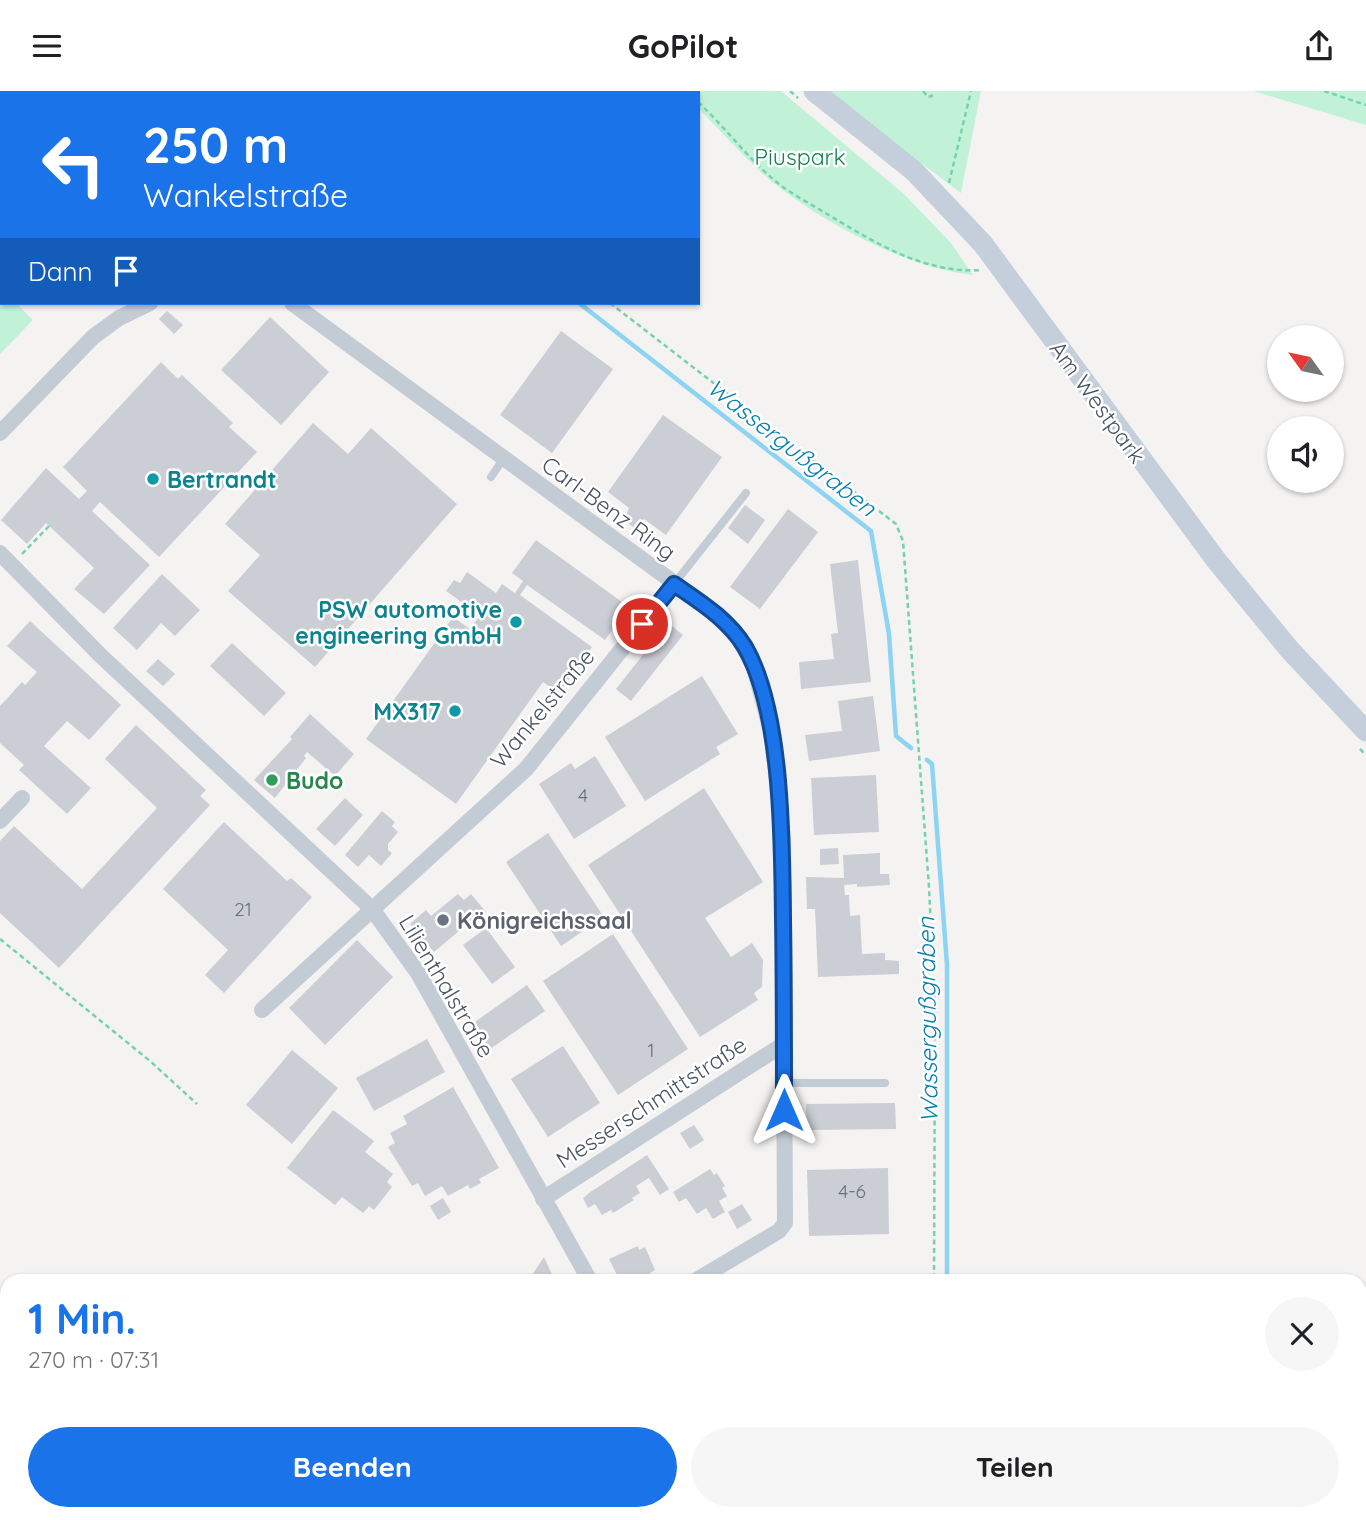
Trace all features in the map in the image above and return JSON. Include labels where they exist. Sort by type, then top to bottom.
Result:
[{"type":"main road","name":"Am Westpark","points":[[809,98],[915,171],[984,244],[1110,419],[1231,580],[1366,731]]},
{"type":"street","points":[[0,433],[93,337],[119,318],[146,305]]},
{"type":"street","name":"Carl-Benz Ring","points":[[294,305],[361,361],[504,458],[714,612],[738,638],[754,666],[769,721],[783,839],[785,1223],[779,1231],[707,1274]]},
{"type":"street","name":"Lilienthalstraße","points":[[0,553],[100,655],[372,909],[418,973],[586,1274]]},
{"type":"street","name":"Wankelstraße","points":[[262,1010],[526,769],[674,584]]},
{"type":"street","points":[[0,821],[22,798]]},
{"type":"street","name":"Messerschmittstraße","points":[[543,1199],[784,1044]]},
{"type":"lane","points":[[491,477],[504,458]]},
{"type":"lane","points":[[674,584],[746,493]]},
{"type":"lane","points":[[784,1083],[885,1083]]},
{"type":"path","points":[[790,91],[809,98]]},
{"type":"path","points":[[923,91],[928,97],[932,96],[931,91]]},
{"type":"path","points":[[943,199],[953,174],[971,91]]},
{"type":"path","points":[[1324,91],[1366,105]]},
{"type":"path","points":[[700,104],[771,177],[800,198],[859,233],[908,258],[955,271],[981,270],[973,261]]},
{"type":"path","points":[[613,305],[896,524],[903,541],[929,887],[935,1011],[934,1274]]},
{"type":"path","points":[[12,565],[49,526]]},
{"type":"path","points":[[0,939],[150,1061],[197,1104]]},
{"type":"green space","name":"Piuspark","points":[[700,91],[781,91],[904,194],[951,243],[973,275],[921,263],[866,241],[792,197],[743,155],[700,110]]},
{"type":"green space","name":"Piuspark","points":[[831,91],[981,91],[961,193],[877,130]]},
{"type":"green space","points":[[1253,91],[1366,91],[1366,125]]},
{"type":"green space","points":[[0,305],[18,305],[33,320],[0,354]]},
{"type":"building","points":[[167,311],[183,325],[174,334],[159,319]]},
{"type":"building","points":[[270,317],[329,372],[281,425],[221,370]]},
{"type":"building","points":[[561,331],[613,369],[552,453],[500,415]]},
{"type":"building","name":"Bertrandt","points":[[161,362],[178,379],[182,375],[233,423],[229,427],[257,452],[159,557],[100,502],[92,511],[150,565],[104,614],[74,589],[94,568],[46,523],[27,544],[1,520],[46,468],[79,499],[87,491],[63,467]]},
{"type":"building","points":[[663,415],[722,457],[666,535],[644,519],[634,528],[624,520],[629,508],[608,492]]},
{"type":"building","points":[[313,423],[348,454],[371,428],[457,504],[315,667],[228,591],[260,555],[225,524]]},
{"type":"building","points":[[745,505],[765,520],[748,544],[728,528]]},
{"type":"building","points":[[788,509],[818,532],[760,609],[730,587]]},
{"type":"building","points":[[536,540],[629,607],[605,640],[527,585],[520,595],[592,647],[559,693],[543,682],[456,804],[366,739],[453,617],[470,629],[480,615],[446,591],[454,580],[460,583],[467,572],[496,593],[502,584],[515,593],[523,581],[512,573]]},
{"type":"building","points":[[858,560],[871,682],[801,689],[799,662],[834,659],[831,634],[838,633],[830,564]]},
{"type":"building","points":[[162,574],[200,610],[175,636],[161,623],[137,650],[113,628]]},
{"type":"building","points":[[30,621],[121,705],[89,740],[67,721],[44,746],[91,788],[67,814],[19,770],[24,765],[0,743],[0,706],[22,682],[25,685],[37,672],[7,646]]},
{"type":"building","points":[[668,623],[683,635],[631,701],[616,689]]},
{"type":"building","points":[[232,643],[286,693],[264,716],[210,666]]},
{"type":"building","points":[[158,659],[175,674],[163,686],[146,671]]},
{"type":"building","points":[[702,676],[738,734],[716,747],[720,754],[645,801],[605,737]]},
{"type":"building","points":[[873,696],[880,751],[809,761],[805,735],[842,731],[838,701]]},
{"type":"building","points":[[310,714],[354,754],[335,776],[307,752],[304,756],[306,758],[275,798],[254,780],[292,739],[290,737]]},
{"type":"building","points":[[136,725],[206,790],[200,796],[210,805],[59,968],[0,913],[0,841],[14,826],[82,889],[157,808],[105,759]]},
{"type":"building","points":[[595,756],[626,806],[574,839],[539,784],[571,763],[575,769]]},
{"type":"building","points":[[876,775],[879,832],[814,835],[811,778]]},
{"type":"building","points":[[704,788],[763,882],[705,918],[731,957],[752,943],[763,960],[762,987],[754,993],[758,1000],[700,1037],[588,865]]},
{"type":"building","points":[[345,798],[363,815],[335,846],[316,829]]},
{"type":"building","points":[[382,811],[395,822],[392,826],[398,832],[388,844],[388,850],[392,853],[381,866],[369,855],[358,867],[345,855]]},
{"type":"building","points":[[224,822],[287,881],[291,878],[312,897],[224,993],[205,975],[228,950],[163,889]]},
{"type":"building","points":[[548,833],[604,917],[561,946],[506,862]]},
{"type":"building","points":[[838,848],[839,864],[820,865],[820,849]]},
{"type":"building","points":[[880,853],[880,874],[889,874],[890,885],[844,885],[845,895],[849,895],[850,916],[860,915],[862,954],[885,953],[885,960],[899,961],[899,974],[818,977],[815,909],[807,909],[806,877],[844,878],[843,855]]},
{"type":"building","name":"Königreichssaal","points":[[458,894],[464,900],[471,894],[486,912],[478,918],[477,916],[434,952],[410,924],[426,910],[431,916]]},
{"type":"building","points":[[486,928],[515,967],[492,984],[463,945]]},
{"type":"building","points":[[613,934],[688,1049],[618,1095],[543,981]]},
{"type":"building","points":[[357,940],[393,977],[325,1045],[289,1008]]},
{"type":"building","points":[[527,985],[545,1011],[490,1049],[472,1024]]},
{"type":"building","points":[[427,1039],[445,1072],[374,1111],[356,1078]]},
{"type":"building","points":[[563,1046],[600,1103],[548,1137],[511,1079]]},
{"type":"building","points":[[292,1050],[338,1088],[292,1144],[246,1105]]},
{"type":"building","points":[[453,1087],[499,1168],[479,1179],[481,1183],[470,1189],[468,1185],[448,1196],[442,1186],[425,1196],[418,1183],[412,1186],[388,1147],[395,1143],[390,1133],[407,1124],[403,1116]]},
{"type":"building","points":[[895,1103],[896,1129],[807,1130],[806,1104]]},
{"type":"building","points":[[333,1110],[374,1141],[365,1152],[393,1174],[387,1182],[392,1187],[374,1210],[369,1206],[363,1213],[342,1197],[335,1205],[287,1168]]},
{"type":"building","points":[[694,1125],[704,1140],[690,1149],[680,1133]]},
{"type":"building","points":[[647,1155],[669,1189],[660,1195],[649,1178],[636,1186],[640,1193],[632,1198],[634,1200],[613,1213],[611,1210],[602,1215],[595,1204],[588,1208],[583,1198]]},
{"type":"building","points":[[888,1168],[889,1234],[809,1236],[807,1170]]},
{"type":"building","points":[[710,1169],[714,1175],[717,1173],[725,1186],[722,1188],[727,1196],[719,1201],[725,1212],[713,1219],[706,1208],[697,1214],[686,1198],[679,1202],[673,1192]]},
{"type":"building","points":[[443,1198],[451,1212],[438,1220],[430,1206]]},
{"type":"building","points":[[742,1204],[752,1220],[737,1229],[728,1212]]},
{"type":"building","points":[[638,1246],[639,1250],[645,1247],[655,1270],[650,1274],[616,1274],[609,1259]]},
{"type":"building","points":[[544,1257],[552,1274],[533,1274]]},
{"type":"waterway","name":"Wassergußgraben","points":[[582,305],[871,531],[889,634],[896,736],[911,748]]},
{"type":"waterway","name":"Wassergußgraben","points":[[927,760],[932,764],[947,965],[947,1274]]},
{"type":"place","name":"Bertrandt","points":[[153,479]]},
{"type":"place","name":"PSW automotive engineering GmbH","points":[[516,622]]},
{"type":"place","name":"MX317","points":[[455,711]]},
{"type":"place","name":"Budo","points":[[272,780]]},
{"type":"place","name":"Königreichssaal","points":[[443,920]]},
{"type":"route","points":[[642,624],[674,584],[714,612],[738,638],[749,655],[760,685],[771,732],[783,839],[784,1110]]}]
